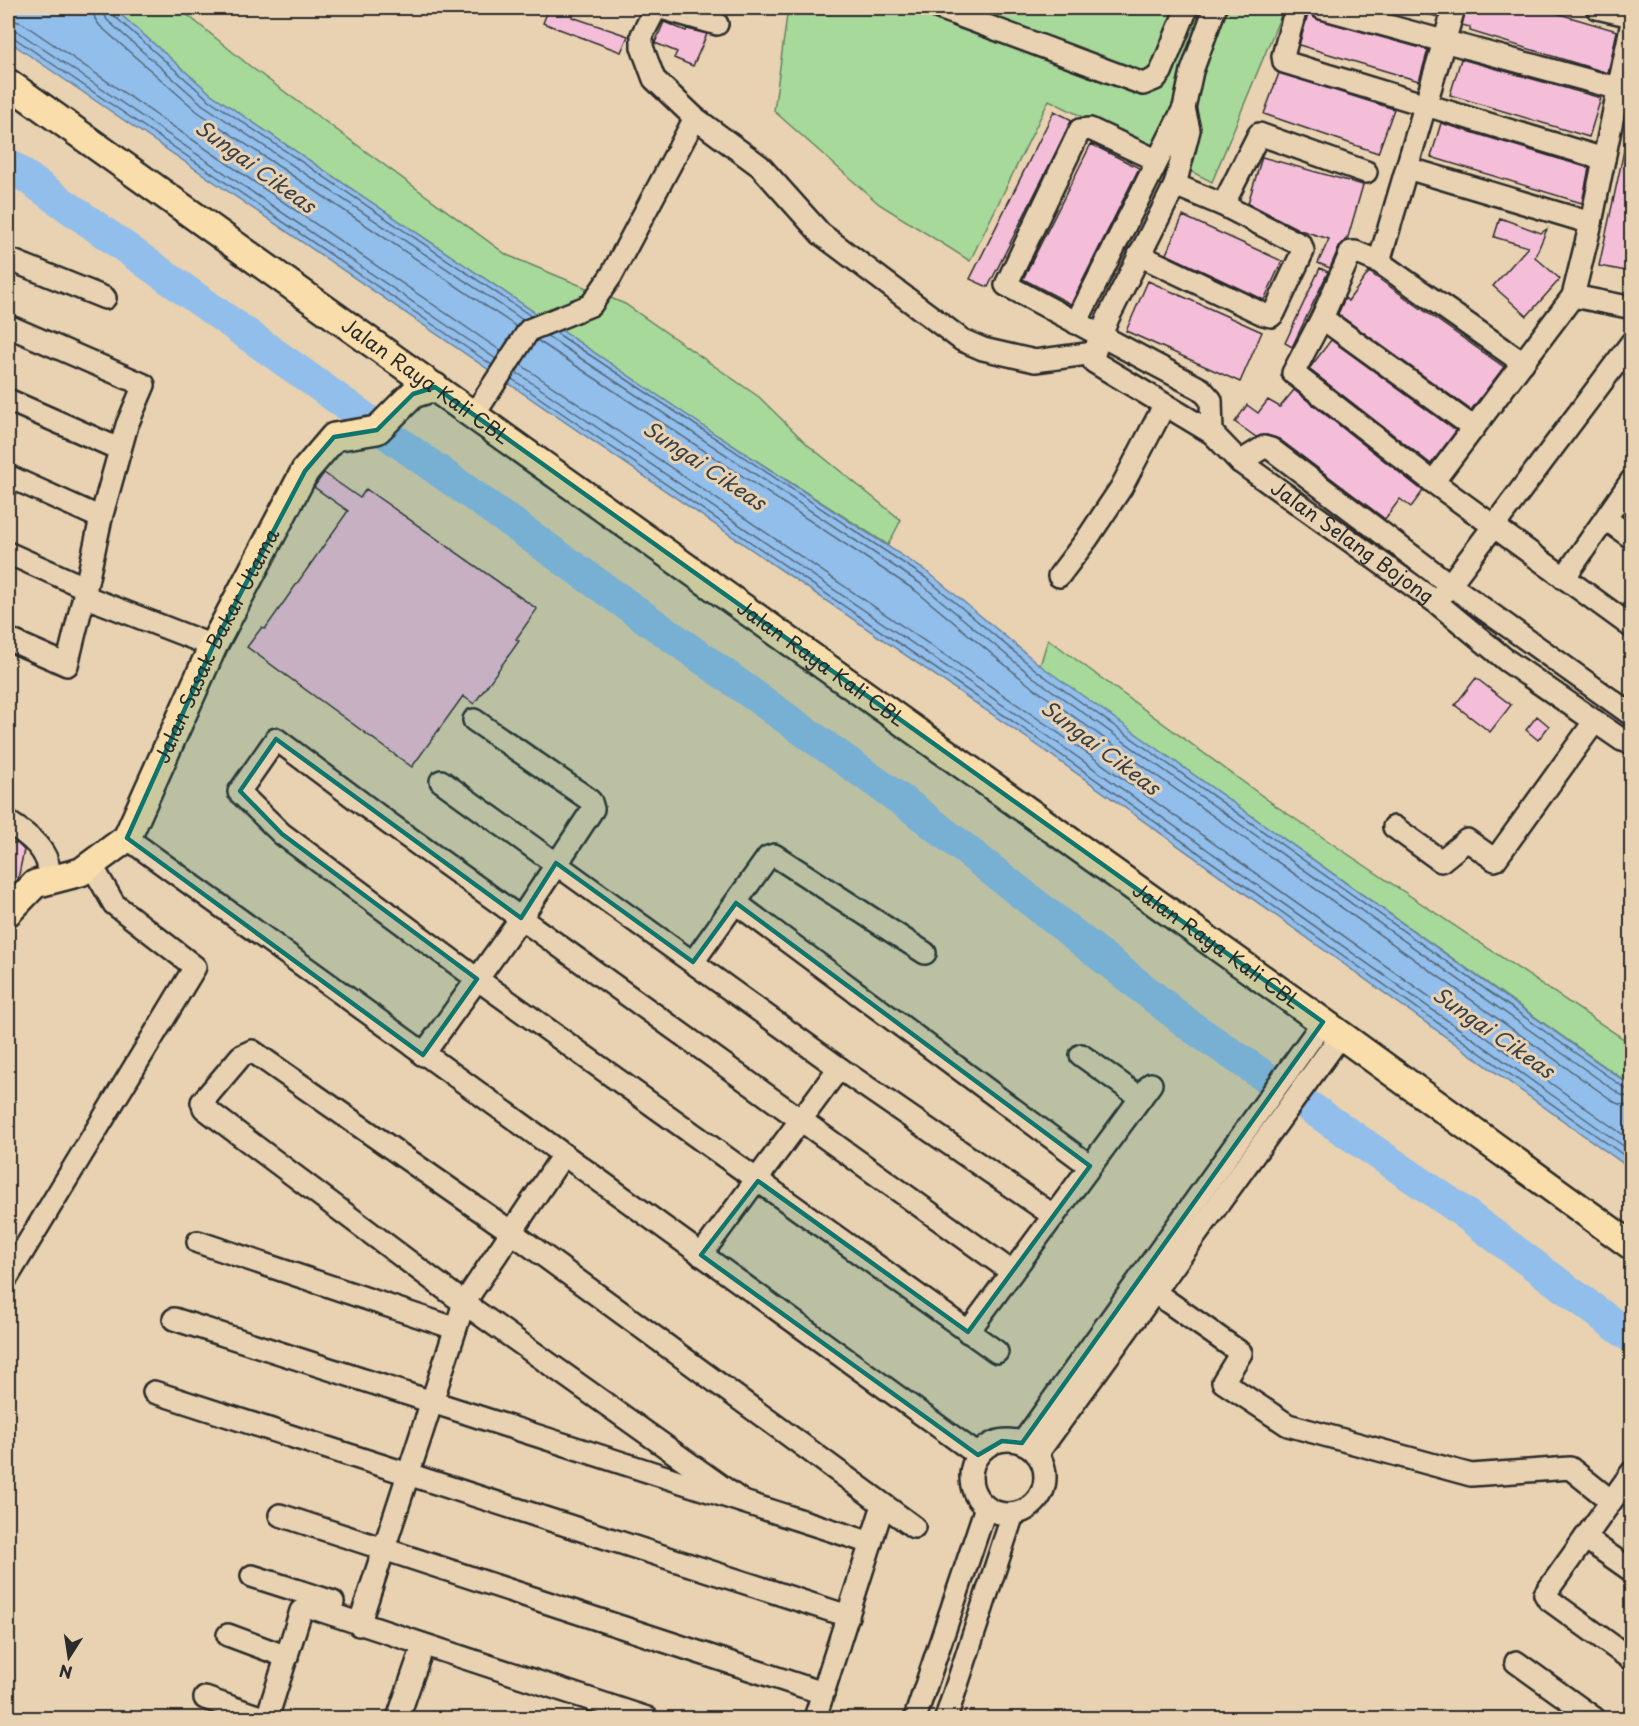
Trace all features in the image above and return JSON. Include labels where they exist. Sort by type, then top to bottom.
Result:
[{"type":"main road","name":"Jalan Raya Kali CBL","points":[[8,83],[435,387],[476,408],[1632,1246]]},
{"type":"main road","name":"Jalan Sasak Bakar Utama","points":[[127,838],[213,646],[305,471],[334,437],[377,430],[413,394],[435,387]]},
{"type":"main road","points":[[8,912],[30,888],[81,872],[127,838]]},
{"type":"street","points":[[656,8],[642,35],[646,57],[654,79],[695,118],[760,166],[821,234],[962,340],[983,349],[1035,361],[1089,334],[1139,255],[1175,185],[1189,130],[1184,108]]},
{"type":"street","points":[[661,8],[717,24]]},
{"type":"street","points":[[1089,334],[1160,154],[1184,108],[1192,71],[1215,8]]},
{"type":"street","points":[[1296,8],[1283,56],[1284,62],[1604,159]]},
{"type":"street","points":[[1322,8],[1620,88]]},
{"type":"street","points":[[1379,262],[1454,8]]},
{"type":"street","points":[[1433,482],[1573,297],[1620,88],[1627,15],[1597,8]]},
{"type":"street","points":[[951,10],[1143,84],[1155,79],[1161,72],[1180,9]]},
{"type":"street","points":[[476,408],[529,330],[591,305],[611,276],[695,118]]},
{"type":"street","points":[[1182,160],[1176,148],[1160,154],[1090,129],[1080,130],[1006,285],[1089,334],[1208,394],[1212,433]]},
{"type":"street","points":[[1223,205],[1259,134],[1366,172]]},
{"type":"street","points":[[1407,168],[1591,223]]},
{"type":"street","points":[[1139,255],[1270,316],[1303,248],[1223,205],[1175,185]]},
{"type":"street","points":[[1523,363],[1379,262],[1359,252],[1351,252],[1322,318],[1286,368],[1433,482],[1632,627]]},
{"type":"street","points":[[8,259],[105,298]]},
{"type":"street","points":[[1573,297],[1630,311]]},
{"type":"street","points":[[1322,318],[1474,428]]},
{"type":"street","points":[[8,326],[144,385],[119,449],[67,665],[8,639]]},
{"type":"street","name":"Jalan Selang Bojong","points":[[1089,334],[1096,365],[1212,433],[1240,462],[1437,603],[1506,660],[1622,740],[1632,743]]},
{"type":"street","points":[[1437,603],[1493,525],[1632,342]]},
{"type":"street","points":[[8,400],[119,449]]},
{"type":"street","points":[[1059,576],[1087,539],[1120,488],[1164,406]]},
{"type":"street","points":[[1240,462],[1264,447],[1271,449],[1449,584],[1632,715]]},
{"type":"street","points":[[8,476],[101,518]]},
{"type":"street","points":[[1564,578],[1632,480]]},
{"type":"street","points":[[1606,519],[1632,538]]},
{"type":"street","points":[[8,554],[85,592],[213,646]]},
{"type":"street","points":[[423,1055],[592,814],[591,802],[474,720]]},
{"type":"street","points":[[1394,827],[1441,861],[1467,840],[1495,860],[1595,721]]},
{"type":"street","points":[[997,1352],[477,979],[282,834],[239,792],[276,739],[1012,1272]]},
{"type":"street","points":[[441,781],[839,1068],[1054,1216]]},
{"type":"street","points":[[8,822],[23,832],[44,854],[56,878]]},
{"type":"street","points":[[127,838],[423,1055],[978,1455]]},
{"type":"street","points":[[693,962],[769,855],[777,855],[925,953]]},
{"type":"street","points":[[8,1276],[195,967],[114,904],[91,864]]},
{"type":"street","points":[[736,903],[1090,1166]]},
{"type":"street","points":[[1029,1449],[1284,1074],[1332,1029]]},
{"type":"street","points":[[1029,1449],[1154,1293],[1302,1086],[1332,1029]]},
{"type":"street","points":[[742,1501],[464,1303],[204,1108],[202,1102],[241,1056],[252,1051],[510,1231],[914,1527]]},
{"type":"street","points":[[968,1332],[1146,1091],[1081,1055]]},
{"type":"street","points":[[701,1255],[758,1181],[839,1068]]},
{"type":"street","points":[[1233,1146],[1250,1159]]},
{"type":"street","points":[[361,1618],[430,1401],[464,1303],[563,1155]]},
{"type":"street","points":[[198,1242],[454,1328]]},
{"type":"street","points":[[1154,1293],[1241,1353],[1223,1382],[1288,1425],[1471,1475],[1570,1468],[1624,1488],[1545,1594],[1548,1599],[1632,1659]]},
{"type":"street","points":[[174,1319],[871,1543]]},
{"type":"street","points":[[154,1392],[848,1616]]},
{"type":"street","points":[[1002,1441],[1029,1449],[1045,1472],[1043,1491],[1031,1507],[1013,1514],[994,1512],[979,1501],[971,1483],[973,1464],[978,1455],[993,1443],[1002,1441]]},
{"type":"street","points":[[815,1719],[884,1505]]},
{"type":"street","points":[[915,1719],[986,1507]]},
{"type":"street","points":[[946,1719],[1013,1514]]},
{"type":"street","points":[[280,1515],[823,1694]]},
{"type":"street","points":[[1585,1538],[1632,1571]]},
{"type":"street","points":[[252,1576],[361,1618],[423,1646],[647,1719]]},
{"type":"street","points":[[205,1698],[265,1719],[305,1608],[361,1618]]},
{"type":"street","points":[[228,1635],[287,1657]]},
{"type":"street","points":[[398,1719],[423,1646]]},
{"type":"street","points":[[1516,1662],[1594,1719]]},
{"type":"highlighted area","points":[[435,387],[1323,1022],[1022,1443],[1002,1441],[978,1455],[701,1255],[758,1181],[968,1332],[1090,1166],[736,903],[693,962],[556,863],[521,918],[276,739],[240,791],[282,834],[477,979],[423,1055],[127,838],[213,646],[305,471],[334,437],[377,430],[413,394]]},
{"type":"green space","points":[[113,8],[179,8],[251,67],[507,255],[625,304],[759,397],[808,445],[901,520],[888,545],[715,434],[211,94]]},
{"type":"green space","points":[[788,8],[1284,8],[1212,182],[1049,100],[970,261],[879,204],[774,111]]},
{"type":"green space","points":[[1048,639],[1276,806],[1631,1044],[1631,1085],[1040,666]]},
{"type":"water","name":"Sungai Cikeas","points":[[8,8],[113,8],[211,94],[715,434],[929,573],[1041,666],[1631,1086],[1631,1169],[1037,745],[20,49],[8,40]]},
{"type":"building","points":[[549,8],[575,8],[572,17],[628,36],[621,52],[543,23]]},
{"type":"building","points":[[1310,8],[1313,17],[1319,20],[1428,50],[1419,81],[1299,45]]},
{"type":"building","points":[[1417,8],[1441,8],[1438,17],[1417,11]]},
{"type":"building","points":[[1466,8],[1539,8],[1617,31],[1608,73],[1470,31],[1470,27],[1462,25]]},
{"type":"building","points":[[664,22],[686,31],[687,29],[707,34],[693,66],[674,58],[677,52],[655,43]]},
{"type":"building","points":[[1461,59],[1601,98],[1589,137],[1450,95]]},
{"type":"building","points":[[1279,73],[1394,109],[1378,153],[1264,114]]},
{"type":"building","points":[[1054,111],[1072,120],[988,287],[970,279]]},
{"type":"building","points":[[1441,123],[1589,168],[1582,203],[1431,157]]},
{"type":"building","points":[[1091,144],[1139,168],[1071,304],[1023,279]]},
{"type":"building","points":[[1625,146],[1632,147],[1632,188],[1627,207],[1632,208],[1632,272],[1599,266]]},
{"type":"building","points":[[1262,157],[1363,185],[1348,237],[1339,247],[1330,268],[1318,263],[1329,239],[1300,230],[1248,203]]},
{"type":"building","points":[[1183,216],[1282,261],[1264,300],[1166,254]]},
{"type":"building","points":[[1500,218],[1541,233],[1547,229],[1535,257],[1560,279],[1527,316],[1493,286],[1528,247],[1494,237]]},
{"type":"building","points":[[1320,268],[1328,272],[1292,347],[1285,343]]},
{"type":"building","points":[[1369,272],[1504,367],[1471,410],[1338,314],[1345,298],[1348,301]]},
{"type":"building","points":[[1148,281],[1262,332],[1240,382],[1126,331]]},
{"type":"building","points":[[1331,340],[1456,431],[1431,464],[1309,369]]},
{"type":"building","points":[[1294,390],[1423,491],[1411,507],[1400,499],[1385,519],[1279,439],[1267,435],[1256,437],[1235,422],[1247,405],[1258,413],[1268,400],[1280,407]]},
{"type":"building","points":[[324,473],[360,498],[366,489],[537,609],[516,639],[519,641],[474,704],[463,696],[412,767],[247,647],[262,627],[265,629],[348,511],[314,487]]},
{"type":"building","points":[[1476,678],[1511,705],[1490,732],[1455,705]]},
{"type":"building","points":[[1537,716],[1549,726],[1538,740],[1526,730]]},
{"type":"building","points":[[8,842],[18,844],[24,850],[18,879],[8,890]]},
{"type":"waterway","points":[[8,164],[915,810],[1192,1027],[1452,1204],[1632,1338]]}]
